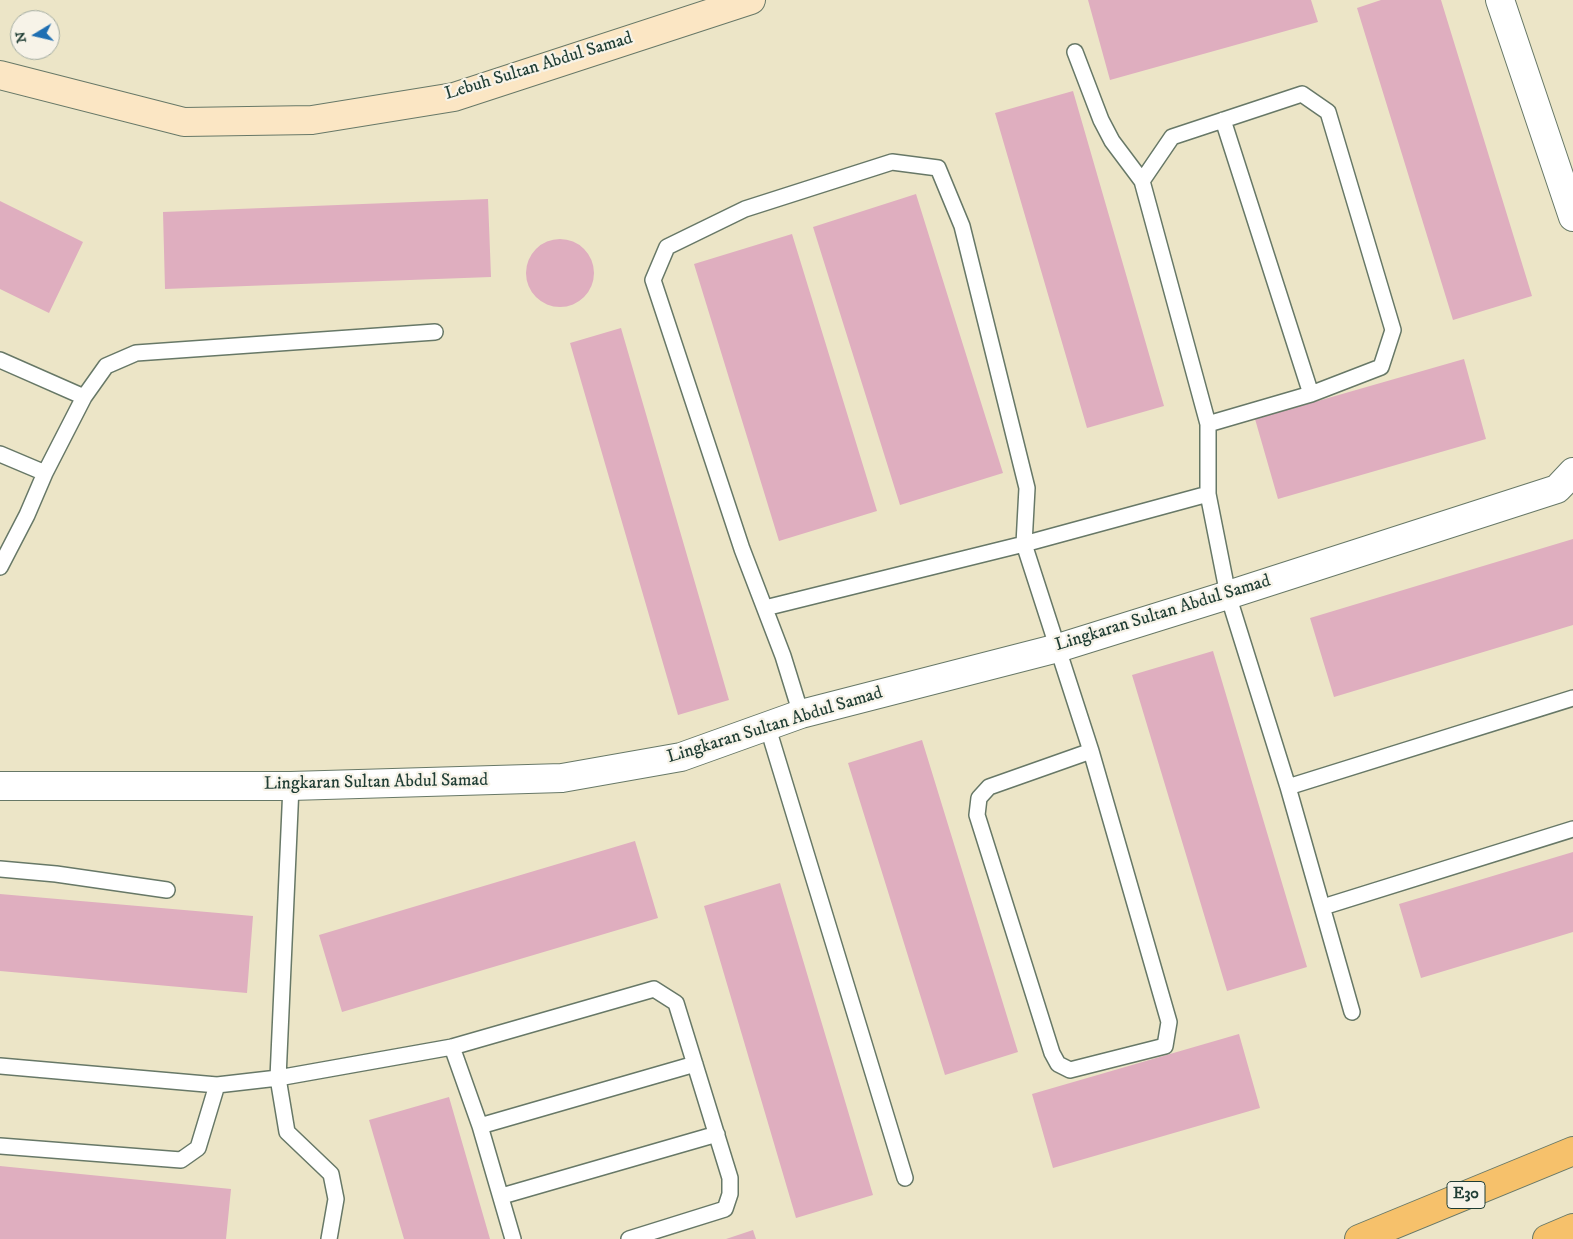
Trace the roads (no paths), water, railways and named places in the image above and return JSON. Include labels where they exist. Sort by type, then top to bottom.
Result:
[{"type":"highway","name":"E30","points":[[1359,1239],[1573,1151]]},
{"type":"highway","points":[[1547,1239],[1573,1228]]},
{"type":"street","name":"Lebuh Sultan Abdul Samad","points":[[0,75],[184,122],[312,120],[454,96],[751,0]]},
{"type":"street","points":[[1500,0],[1573,216]]},
{"type":"street","name":"Lingkaran Sultan Abdul Samad","points":[[0,786],[291,786],[562,778],[680,758],[801,714],[1058,648],[1228,595],[1557,489],[1573,472]]},
{"type":"lane","points":[[1074,52],[1101,120],[1112,141],[1142,181],[1208,424],[1208,494],[1228,595],[1288,787],[1352,1012]]},
{"type":"lane","points":[[1142,181],[1172,137],[1302,94],[1328,112],[1393,330],[1381,367],[1311,394],[1208,424]]},
{"type":"lane","points":[[1223,120],[1311,394]]},
{"type":"lane","points":[[801,714],[765,608],[742,549],[653,280],[668,247],[745,209],[892,162],[938,168],[962,226],[1027,488],[1024,544],[1092,751],[1169,1022],[1165,1046],[1070,1070],[1058,1064],[1052,1053],[977,815],[979,798],[990,787],[1092,751]]},
{"type":"lane","points":[[0,567],[84,397],[106,366],[136,353],[435,332]]},
{"type":"lane","points":[[0,360],[84,397]]},
{"type":"lane","points":[[0,454],[45,473]]},
{"type":"lane","points":[[765,608],[1024,544],[1208,494]]},
{"type":"lane","points":[[1288,787],[1573,698]]},
{"type":"lane","points":[[767,725],[905,1178]]},
{"type":"lane","points":[[291,786],[278,1078],[288,1132],[331,1174],[336,1199],[329,1239]]},
{"type":"lane","points":[[1323,907],[1573,829]]},
{"type":"lane","points":[[0,869],[56,874],[167,890]]},
{"type":"lane","points":[[0,1066],[217,1085],[278,1078],[452,1047],[654,989],[676,1003],[730,1178],[730,1194],[725,1209],[629,1239]]},
{"type":"lane","points":[[452,1047],[480,1126],[514,1239]]},
{"type":"lane","points":[[480,1126],[695,1064]]},
{"type":"lane","points":[[0,1146],[181,1160],[198,1148],[217,1085]]},
{"type":"lane","points":[[502,1196],[717,1134]]}]
